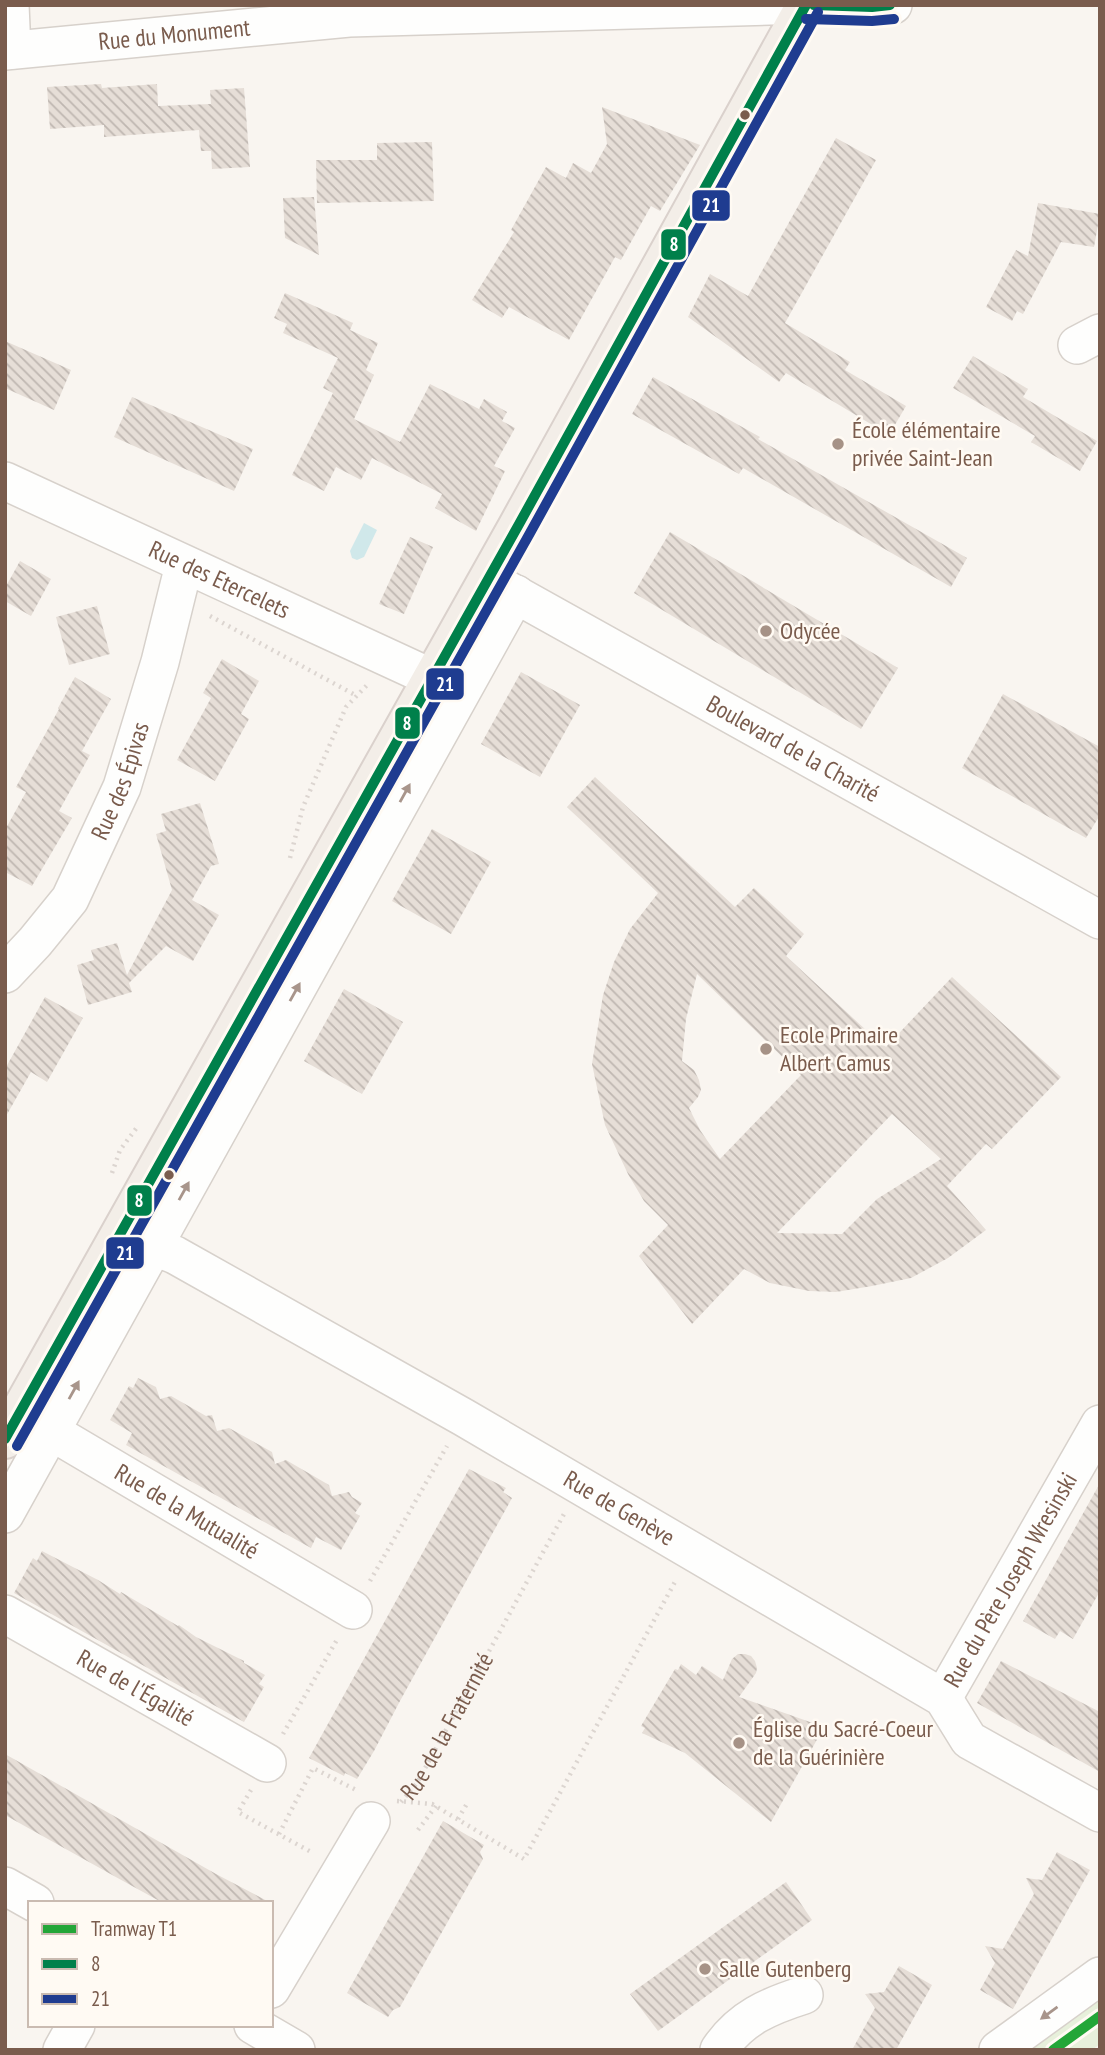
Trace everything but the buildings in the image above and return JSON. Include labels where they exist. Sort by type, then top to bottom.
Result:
[{"type":"main road","points":[[25,1428],[133,1247],[432,678],[502,587],[586,403],[806,5]]},
{"type":"street","points":[[9,50],[10,5]]},
{"type":"street","name":"Rue du Monument","points":[[9,50],[350,12],[893,5]]},
{"type":"street","name":"Rue des Etercelets","points":[[5,481],[432,678]]},
{"type":"street","name":"Rue des Épivas","points":[[5,974],[70,899],[122,787],[160,662],[184,565]]},
{"type":"street","points":[[133,1247],[502,587]]},
{"type":"street","name":"Boulevard de la Charité","points":[[502,587],[1100,920]]},
{"type":"street","name":"Rue de Genève","points":[[133,1247],[160,1249],[174,1255],[405,1384],[943,1698],[969,1740],[1100,1813]]},
{"type":"street","name":"Rue du Père Joseph Wresinski","points":[[943,1698],[1100,1424]]},
{"type":"street","points":[[5,1514],[25,1428]]},
{"type":"street","name":"Rue de la Mutualité","points":[[25,1428],[354,1610]]},
{"type":"street","name":"Rue de l'Égalité","points":[[5,1614],[267,1763]]},
{"type":"street","points":[[273,1986],[381,1804]]},
{"type":"street","points":[[5,1886],[31,1901]]},
{"type":"street","points":[[998,2050],[1100,1976]]},
{"type":"street","points":[[719,2050],[730,2033],[749,2018],[804,1994]]},
{"type":"street","points":[[62,2050],[75,2027]]},
{"type":"street","points":[[256,2027],[296,2050]]},
{"type":"path","points":[[201,611],[357,696],[346,707],[303,807],[287,870]]},
{"type":"path","name":"Rue de la Fraternité","points":[[381,1804],[417,1783],[561,1520]]},
{"type":"path","points":[[279,1834],[313,1768],[381,1804],[432,1804],[524,1859],[678,1576]]},
{"type":"path","points":[[267,1763],[238,1812],[343,1869]]},
{"type":"path","points":[[458,1819],[468,1802]]},
{"type":"path","points":[[418,1830],[436,1806]]},
{"type":"green space","points":[[1100,1991],[1100,2044],[1092,2050],[1018,2050]]},
{"type":"water","points":[[364,523],[377,530],[364,557],[357,560],[352,558],[350,551]]},
{"type":"tram line","name":"T1","points":[[1053,2050],[1100,2016]]},
{"type":"transit line","name":"8","points":[[5,1439],[518,526],[806,5]]},
{"type":"transit line","name":"8","points":[[814,5],[890,5]]},
{"type":"transit line","name":"21","points":[[17,1446],[530,533],[818,12]]},
{"type":"transit line","name":"21","points":[[806,19],[894,19]]},
{"type":"place","name":"École élémentaire privée Saint-Jean","points":[[838,444]]},
{"type":"place","name":"Odycée","points":[[766,631]]},
{"type":"place","name":"Ecole Primaire Albert Camus","points":[[766,1049]]},
{"type":"place","name":"Église du Sacré-Coeur de la Guérinière","points":[[739,1743]]},
{"type":"place","name":"Salle Gutenberg","points":[[705,1969]]}]
